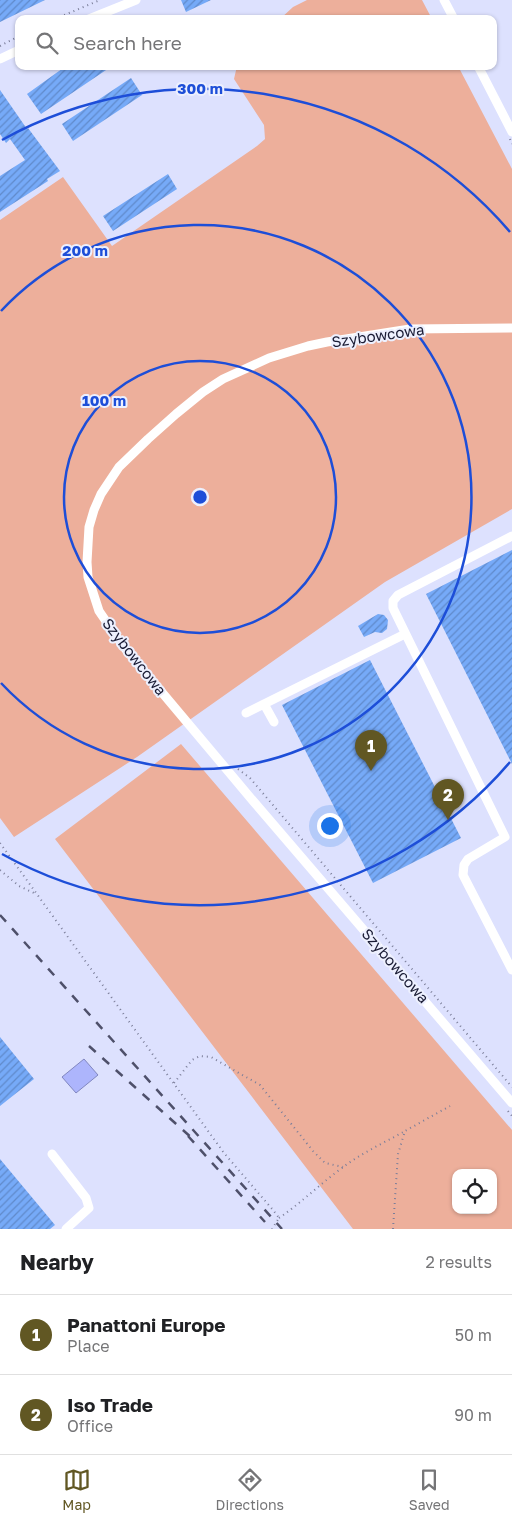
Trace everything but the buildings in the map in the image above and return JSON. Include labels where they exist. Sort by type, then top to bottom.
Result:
[{"type":"street","points":[[97,15],[121,2],[136,0]]},
{"type":"street","points":[[444,0],[452,15]]},
{"type":"street","points":[[0,59],[15,52]]},
{"type":"street","points":[[480,70],[512,132]]},
{"type":"street","name":"Szybowcowa","points":[[509,1106],[123,646],[99,611],[88,576],[87,562],[90,527],[94,510],[101,494],[119,467],[196,397],[222,380],[248,366],[286,352],[335,341],[410,329],[512,328]]},
{"type":"street","points":[[512,536],[398,595],[393,601],[393,608],[405,634],[505,837],[468,859],[464,865],[463,875],[512,970]]},
{"type":"street","points":[[246,713],[405,634]]},
{"type":"street","points":[[264,704],[274,722]]},
{"type":"street","points":[[52,1154],[86,1198],[89,1208],[66,1229]]},
{"type":"path","points":[[64,15],[100,0]]},
{"type":"path","points":[[0,46],[15,38]]},
{"type":"path","points":[[235,766],[250,778],[512,1087]]},
{"type":"path","points":[[0,842],[224,1153],[278,1218]]},
{"type":"path","points":[[0,870],[18,886],[36,894]]},
{"type":"path","points":[[174,1083],[192,1060],[200,1056],[211,1058],[260,1085],[313,1151],[325,1163],[343,1167]]},
{"type":"path","points":[[272,1229],[278,1218],[293,1209],[343,1167],[450,1106]]},
{"type":"path","points":[[509,1106],[512,1116]]},
{"type":"path","points":[[394,1229],[398,1154],[405,1131]]},
{"type":"shaded area","points":[[307,0],[422,0],[430,15],[284,15],[293,7]]},
{"type":"shaded area","points":[[236,70],[460,70],[512,169],[512,509],[385,582],[137,757],[14,837],[0,818],[0,220],[63,177],[112,246],[265,139],[264,125],[234,79]]},
{"type":"shaded area","points":[[181,744],[512,1130],[512,1229],[353,1229],[55,839]]},
{"type":"water","points":[[84,1059],[98,1075],[76,1093],[62,1077]]},
{"type":"railway","points":[[0,915],[282,1229]]},
{"type":"railway","points":[[89,1046],[194,1140]]},
{"type":"railway","points":[[188,1136],[265,1222]]},
{"type":"place","name":"Panattoni Europe","points":[[371,771]]},
{"type":"place","name":"Iso Trade","points":[[448,820]]}]
